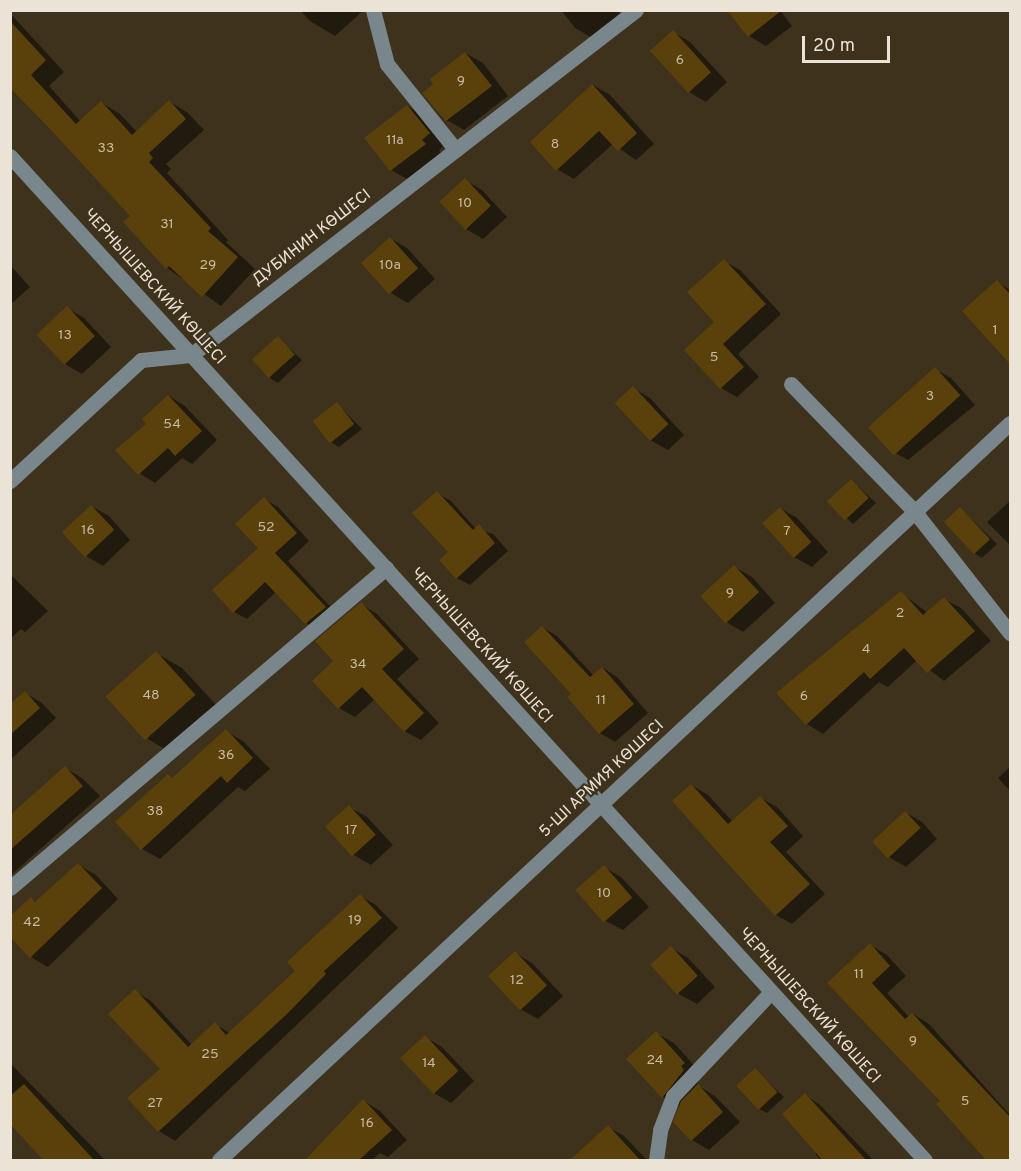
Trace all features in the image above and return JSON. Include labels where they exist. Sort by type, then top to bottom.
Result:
[{"type":"street","points":[[372,10],[387,64],[456,150]]},
{"type":"street","name":"ДУБИНИН КӨШЕСІ","points":[[191,355],[636,10]]},
{"type":"street","name":"ЧЕРНЫШЕВСКИЙ КӨШЕСІ","points":[[10,156],[925,1161]]},
{"type":"street","points":[[10,481],[141,360],[191,355]]},
{"type":"street","points":[[791,384],[915,512],[1011,633]]},
{"type":"street","name":"5-ШІ АРМИЯ КӨШЕСІ","points":[[219,1161],[1011,423]]},
{"type":"street","points":[[10,888],[386,568]]},
{"type":"street","points":[[656,1161],[660,1131],[673,1096],[771,992]]},
{"type":"building","points":[[727,10],[782,10],[748,37]]},
{"type":"building","points":[[10,21],[46,60],[31,75],[76,124],[101,101],[132,135],[169,100],[186,119],[149,153],[153,158],[149,162],[211,228],[208,231],[238,257],[202,297],[169,266],[166,269],[123,222],[130,216],[13,91],[10,93]]},
{"type":"building","points":[[673,30],[711,72],[688,93],[650,51]]},
{"type":"building","points":[[465,52],[492,86],[446,121],[422,93],[433,84],[430,79]]},
{"type":"building","points":[[592,84],[637,133],[618,151],[599,131],[556,171],[530,142]]},
{"type":"building","points":[[407,105],[430,133],[422,140],[426,144],[390,171],[364,138]]},
{"type":"building","points":[[465,178],[491,206],[465,230],[439,202]]},
{"type":"building","points":[[390,237],[418,268],[389,294],[361,263]]},
{"type":"building","points":[[724,259],[766,304],[723,344],[744,367],[720,389],[684,350],[714,322],[687,292]]},
{"type":"building","points":[[997,280],[1011,295],[1011,365],[962,311]]},
{"type":"building","points":[[67,306],[95,336],[64,365],[36,335]]},
{"type":"building","points":[[278,336],[295,355],[269,378],[252,359]]},
{"type":"building","points":[[935,367],[960,395],[894,455],[868,427]]},
{"type":"building","points":[[633,386],[668,424],[650,441],[615,403]]},
{"type":"building","points":[[168,395],[202,431],[175,456],[168,448],[138,475],[115,450],[146,424],[142,419]]},
{"type":"building","points":[[337,402],[354,424],[330,443],[313,421]]},
{"type":"building","points":[[851,479],[869,498],[845,521],[827,502]]},
{"type":"building","points":[[437,491],[473,530],[479,524],[495,543],[456,579],[439,560],[448,552],[412,513]]},
{"type":"building","points":[[264,497],[297,533],[275,553],[326,607],[305,624],[265,582],[233,613],[212,590],[258,548],[235,524]]},
{"type":"building","points":[[91,505],[114,530],[85,557],[62,532]]},
{"type":"building","points":[[780,507],[811,542],[794,558],[762,523]]},
{"type":"building","points":[[960,507],[990,539],[974,554],[944,522]]},
{"type":"building","points":[[734,565],[759,592],[726,623],[700,596]]},
{"type":"building","points":[[901,591],[923,615],[944,597],[975,631],[927,673],[904,648],[870,679],[864,672],[806,725],[776,693]]},
{"type":"building","points":[[361,602],[404,649],[382,669],[424,713],[404,732],[362,687],[338,709],[312,681],[333,661],[315,641]]},
{"type":"building","points":[[542,626],[590,677],[602,667],[634,704],[599,734],[567,697],[571,694],[524,642]]},
{"type":"building","points":[[156,651],[195,695],[145,740],[105,697]]},
{"type":"building","points":[[25,691],[40,708],[10,735],[10,704]]},
{"type":"building","points":[[226,729],[253,758],[227,783],[221,776],[141,850],[115,822],[168,774],[172,778]]},
{"type":"building","points":[[65,766],[83,786],[10,850],[10,815]]},
{"type":"building","points":[[691,784],[728,824],[760,796],[788,826],[770,842],[810,884],[775,916],[672,801]]},
{"type":"building","points":[[349,805],[376,835],[352,856],[325,826]]},
{"type":"building","points":[[905,811],[921,828],[888,859],[872,842]]},
{"type":"building","points":[[78,863],[102,888],[30,958],[10,937],[10,916],[31,897],[35,902]]},
{"type":"building","points":[[604,865],[632,897],[604,922],[575,890]]},
{"type":"building","points":[[360,894],[382,918],[324,971],[326,974],[287,1014],[158,1132],[127,1098],[160,1069],[108,1014],[135,989],[188,1047],[215,1022],[226,1035],[295,971],[287,962]]},
{"type":"building","points":[[870,943],[890,966],[872,983],[905,1019],[912,1013],[1011,1118],[1011,1161],[987,1161],[936,1104],[940,1101],[827,983]]},
{"type":"building","points":[[671,946],[698,976],[677,994],[650,965]]},
{"type":"building","points":[[515,951],[547,985],[520,1011],[488,976]]},
{"type":"building","points":[[656,1031],[685,1063],[681,1066],[684,1070],[662,1098],[626,1059]]},
{"type":"building","points":[[425,1035],[458,1071],[434,1094],[400,1058]]},
{"type":"building","points":[[755,1068],[778,1092],[758,1110],[736,1086]]},
{"type":"building","points":[[24,1084],[95,1161],[44,1161],[10,1124],[10,1096]]},
{"type":"building","points":[[698,1084],[723,1112],[691,1141],[673,1122],[681,1101]]},
{"type":"building","points":[[805,1093],[867,1161],[823,1161],[782,1114]]},
{"type":"building","points":[[363,1099],[392,1130],[358,1161],[304,1161]]},
{"type":"building","points":[[608,1125],[641,1161],[569,1161]]}]
